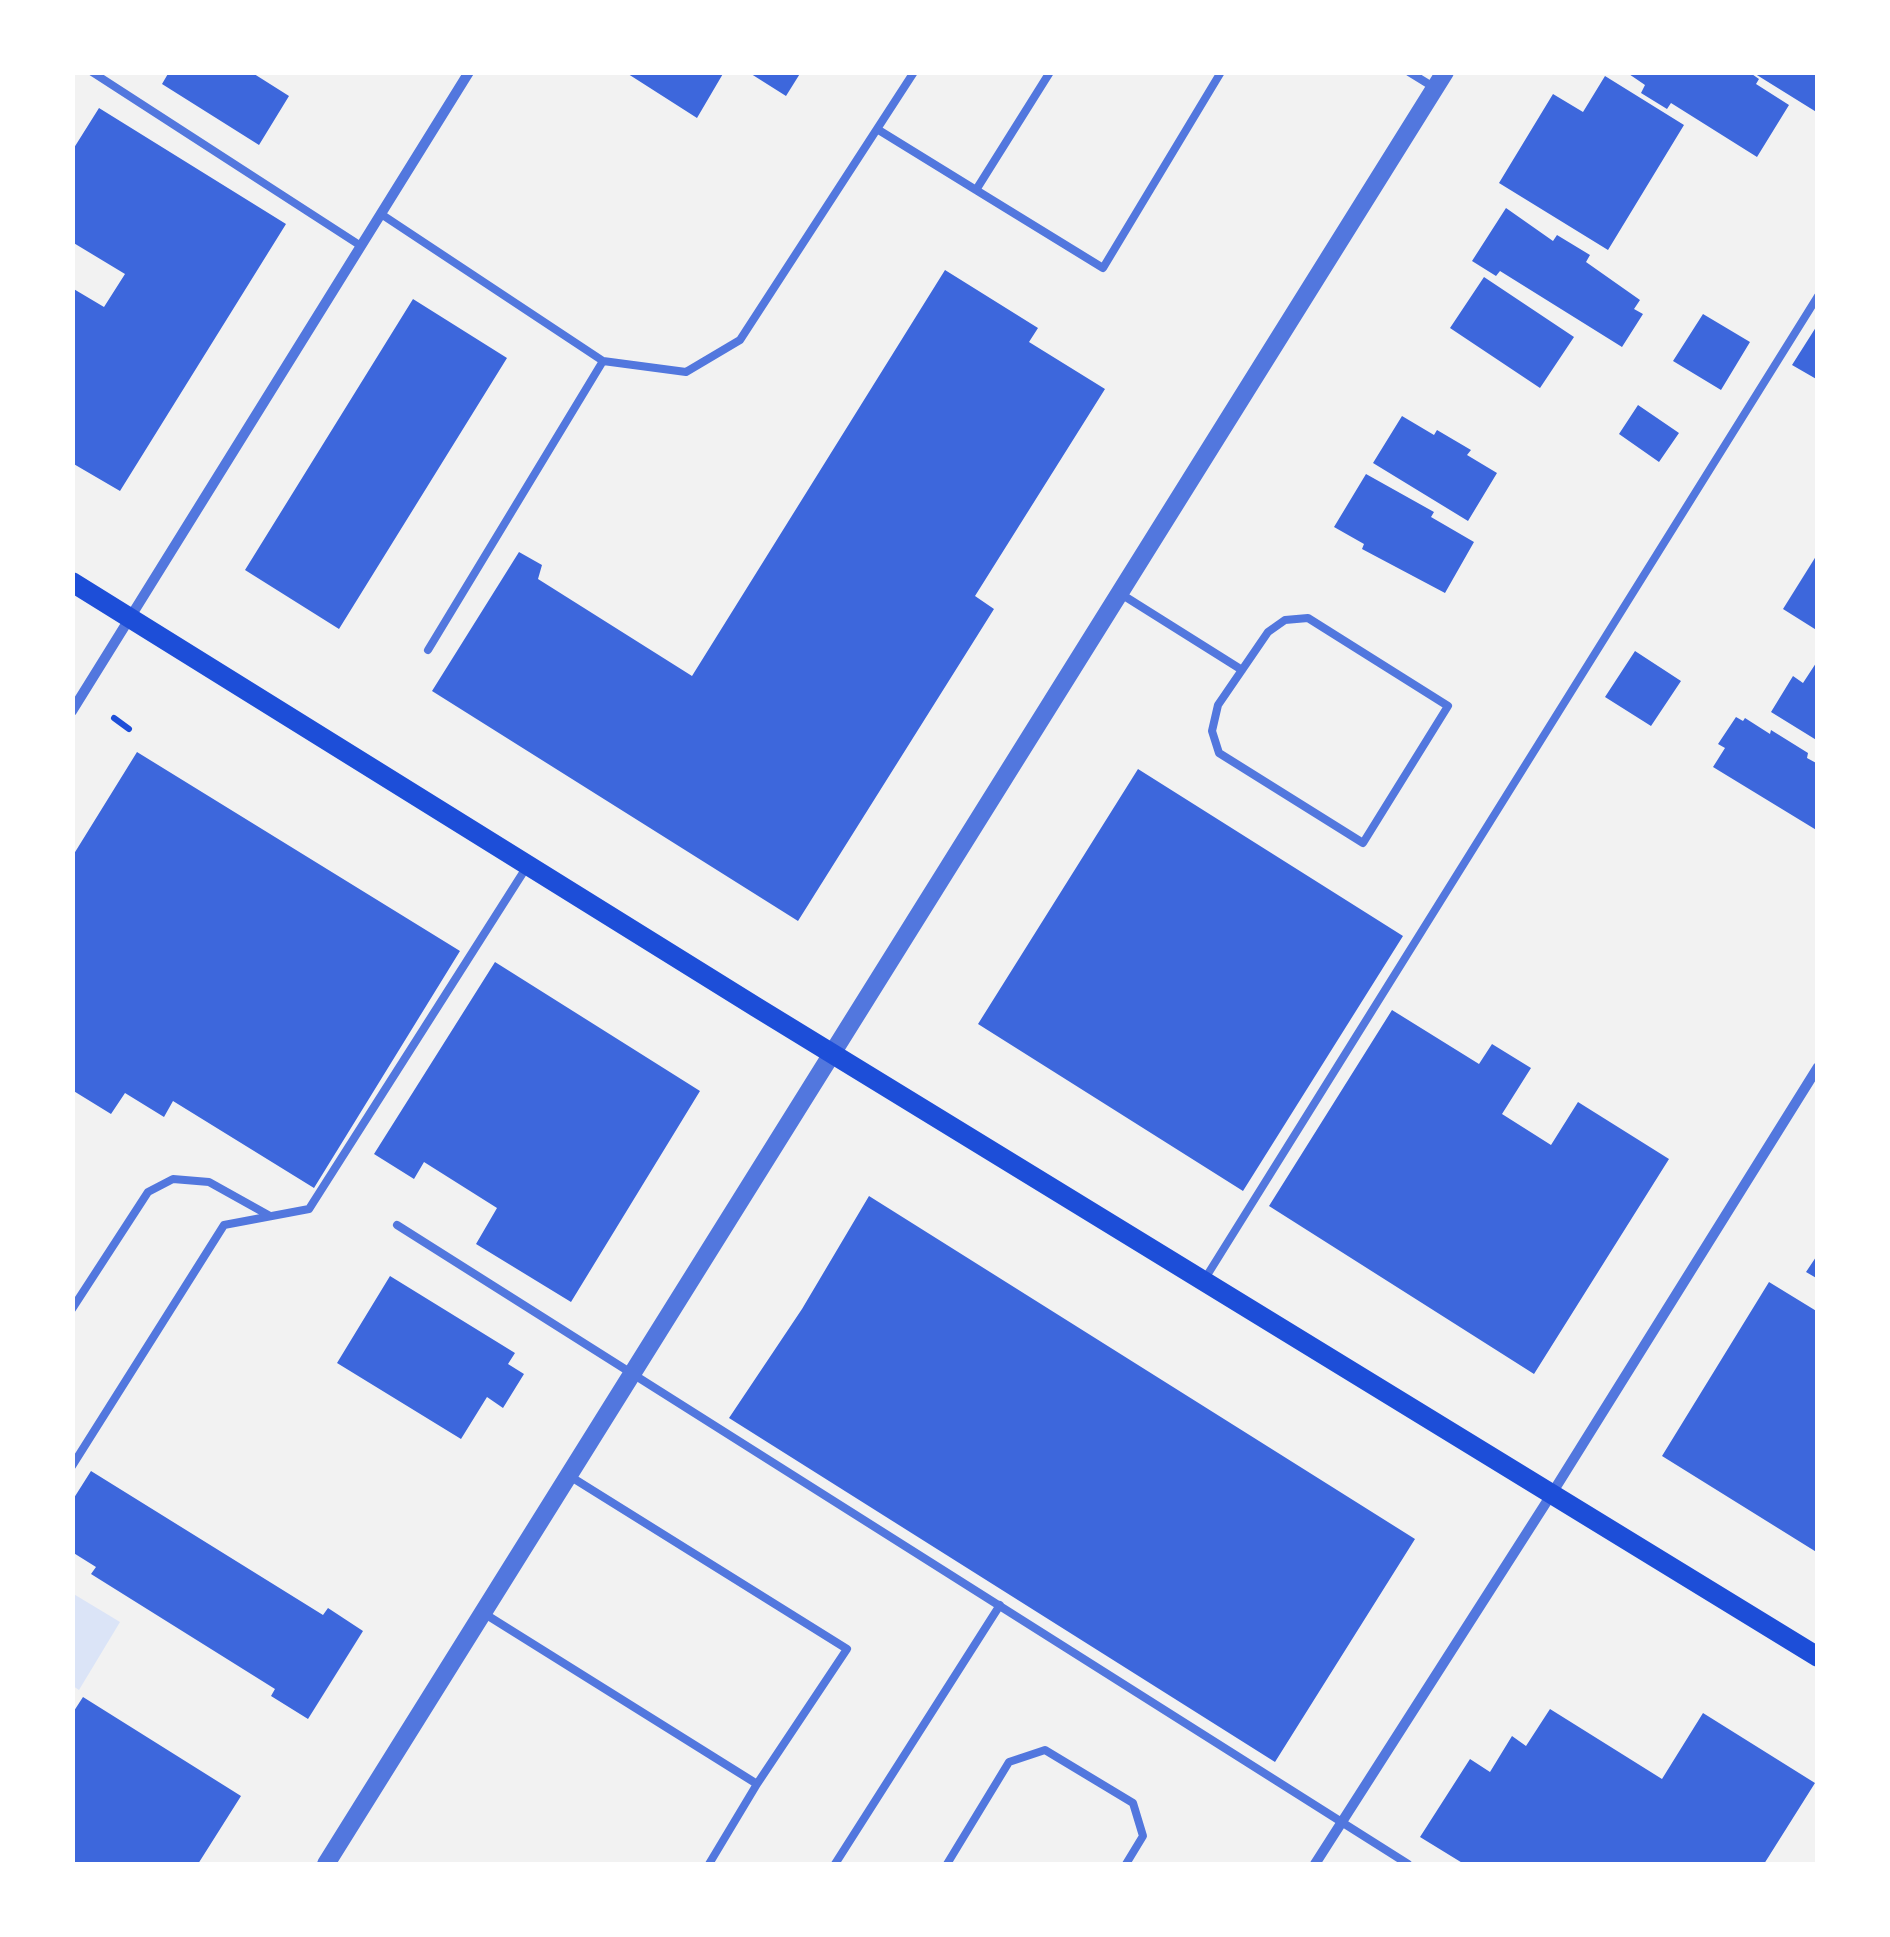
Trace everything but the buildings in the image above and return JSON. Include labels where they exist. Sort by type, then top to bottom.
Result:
[{"type":"main road","points":[[72,582],[1818,1657]]},
{"type":"street","points":[[72,710],[468,72]]},
{"type":"street","points":[[326,1864],[1440,81]]},
{"type":"street","points":[[1315,1864],[1818,1067]]},
{"type":"lane","points":[[92,72],[361,246]]},
{"type":"lane","points":[[382,214],[604,361],[686,372],[740,340],[914,72]]},
{"type":"lane","points":[[976,190],[1050,72]]},
{"type":"lane","points":[[877,129],[1104,268],[1221,72]]},
{"type":"lane","points":[[1408,72],[1440,81]]},
{"type":"lane","points":[[1204,1281],[1818,296]]},
{"type":"lane","points":[[428,650],[604,361]]},
{"type":"lane","points":[[1121,594],[1242,670]]},
{"type":"lane","points":[[1308,618],[1448,706],[1364,842],[1219,752],[1212,731],[1218,705],[1242,670],[1268,632],[1286,620],[1308,618]]},
{"type":"lane","points":[[72,1466],[224,1226],[309,1209],[528,865]]},
{"type":"lane","points":[[72,1309],[148,1192],[173,1179],[209,1182],[270,1216]]},
{"type":"lane","points":[[397,1225],[1408,1864]]},
{"type":"lane","points":[[568,1475],[847,1649],[709,1864]]},
{"type":"lane","points":[[835,1864],[1000,1605]]},
{"type":"lane","points":[[481,1612],[757,1784]]},
{"type":"lane","points":[[947,1864],[1010,1762],[1045,1750],[1134,1803],[1143,1836],[1126,1864]]},
{"type":"path","points":[[114,718],[129,729]]},
{"type":"shaded area","points":[[72,1593],[120,1622],[79,1690],[73,1686]]}]
